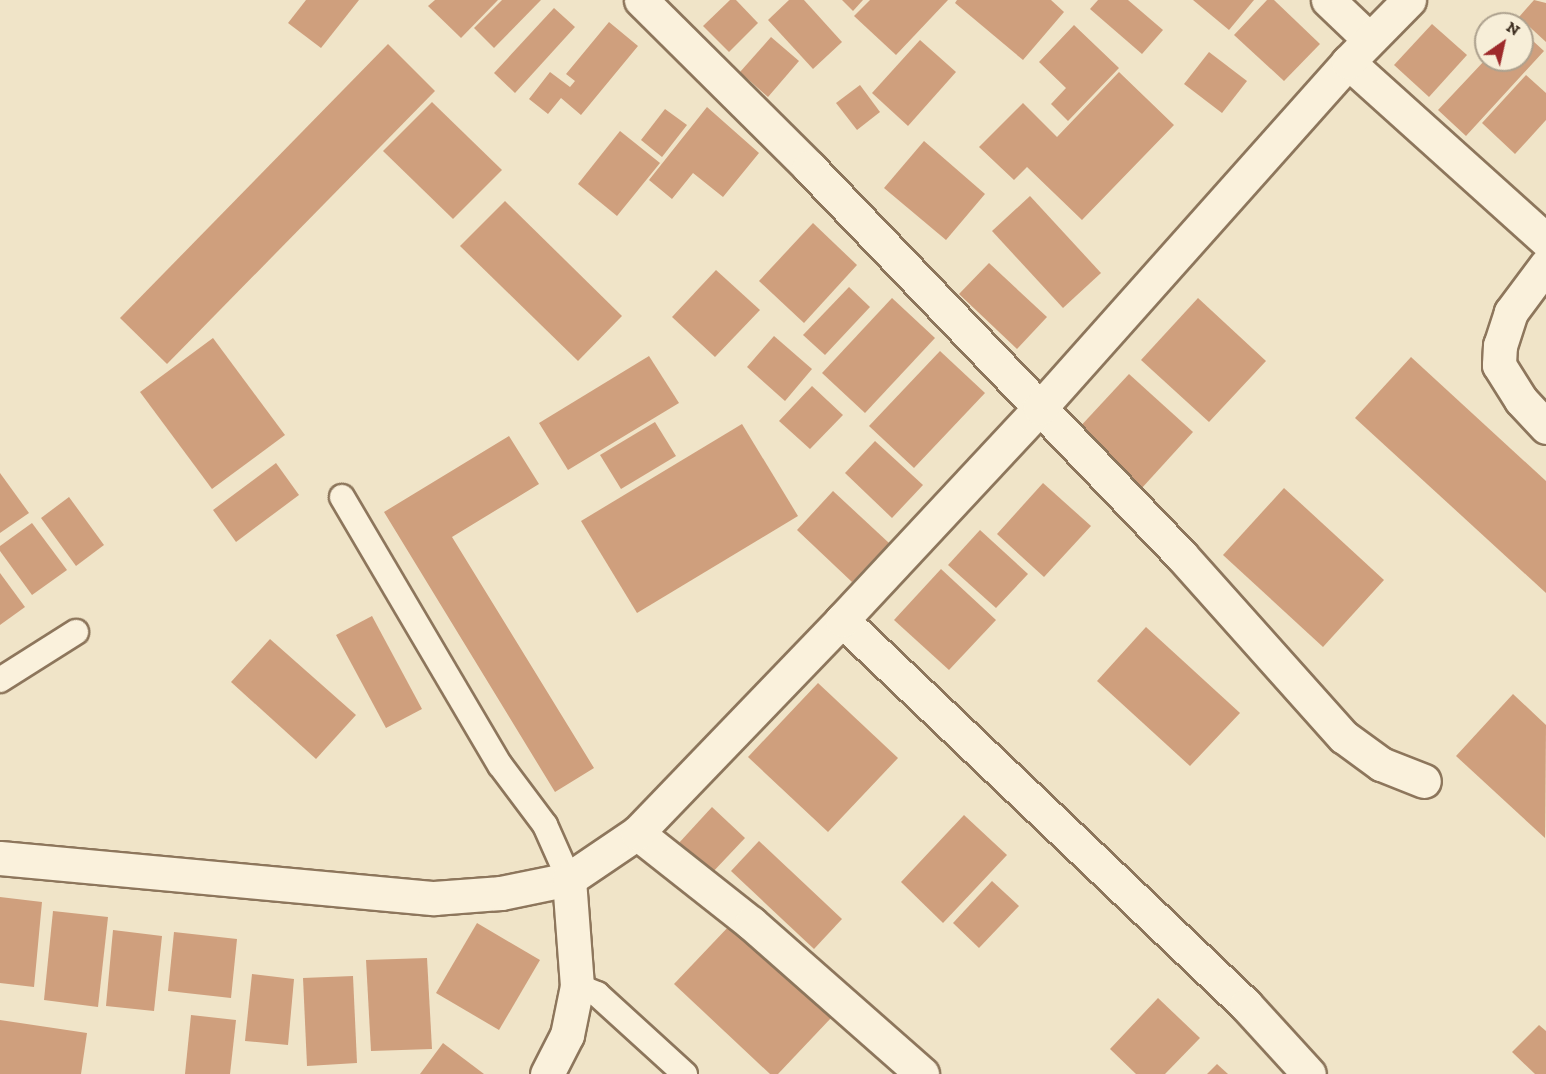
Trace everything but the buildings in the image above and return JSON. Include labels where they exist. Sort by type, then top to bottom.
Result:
[{"type":"street","points":[[641,0],[809,167],[1181,555],[1344,737],[1371,759],[1424,781]]},
{"type":"street","points":[[1328,0],[1359,51],[1546,240]]},
{"type":"street","points":[[2,854],[434,898],[501,893],[569,879],[637,833],[842,620],[1040,408],[1359,51],[1409,0]]},
{"type":"street","points":[[1546,265],[1511,312],[1500,345],[1499,365],[1521,400],[1546,428]]},
{"type":"street","points":[[842,620],[1246,1005],[1310,1074]]},
{"type":"street","points":[[637,833],[751,923],[922,1074]]},
{"type":"street","points":[[548,1074],[567,1035],[577,986],[569,879]]},
{"type":"lane","points":[[342,497],[500,765],[545,825],[569,879]]},
{"type":"lane","points":[[0,680],[76,632]]},
{"type":"lane","points":[[577,986],[597,994],[685,1074]]}]
